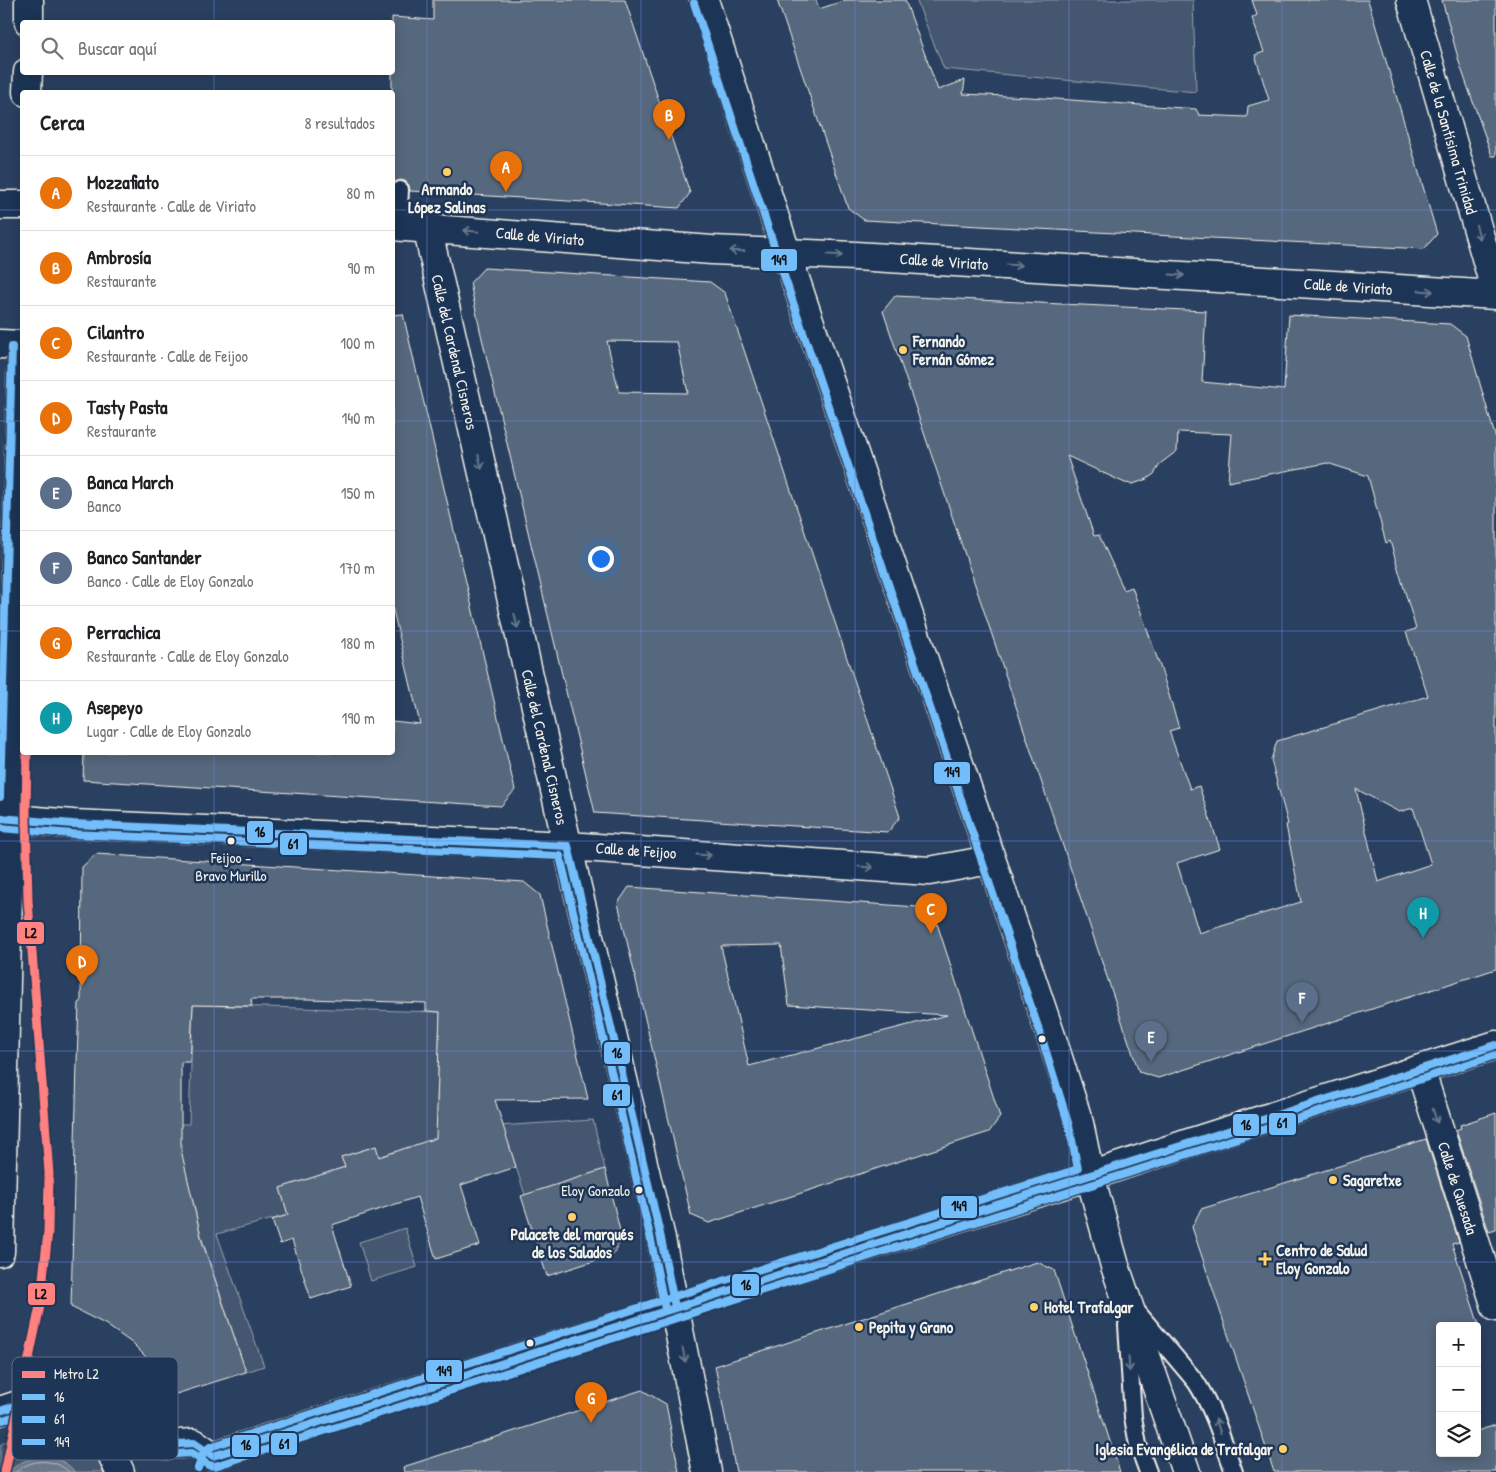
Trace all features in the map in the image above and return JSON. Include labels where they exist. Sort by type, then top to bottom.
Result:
[{"type":"street","points":[[29,0],[29,20]]},
{"type":"street","points":[[704,0],[786,252],[1072,1103],[1106,1238],[1186,1472]]},
{"type":"street","name":"Calle de la Santísima Trinidad","points":[[1411,0],[1496,294]]},
{"type":"street","points":[[27,90],[28,75]]},
{"type":"street","points":[[0,205],[20,205]]},
{"type":"street","name":"Calle de Viriato","points":[[395,226],[712,250],[786,252],[1496,294]]},
{"type":"street","name":"Calle del Cardenal Cisneros","points":[[427,227],[577,887],[660,1234],[707,1472]]},
{"type":"street","points":[[0,344],[20,346]]},
{"type":"street","points":[[0,1252],[5,819],[20,402]]},
{"type":"street","name":"Calle de Feijoo","points":[[5,819],[73,824],[568,846],[929,871],[990,860]]},
{"type":"street","points":[[178,1444],[194,1443],[210,1464],[674,1307],[1090,1176],[1496,1045]]},
{"type":"street","name":"Calle de Quesada","points":[[1420,1069],[1496,1307]]},
{"type":"street","points":[[0,1411],[12,1407]]},
{"type":"street","points":[[115,1460],[120,1472]]},
{"type":"lane","points":[[395,226],[400,190]]},
{"type":"lane","points":[[1125,1298],[1133,1417],[1138,1445],[1148,1472]]},
{"type":"lane","points":[[1125,1298],[1204,1394],[1216,1419],[1234,1472]]},
{"type":"shaded area","points":[[920,0],[1193,0],[1196,92],[944,69],[917,2]]},
{"type":"shaded area","points":[[193,1005],[440,1012],[437,1101],[444,1136],[379,1157],[376,1146],[341,1157],[345,1167],[280,1188],[288,1215],[217,1234],[264,1366],[246,1372],[202,1239],[174,1124],[189,1124]]},
{"type":"shaded area","points":[[593,1120],[605,1169],[525,1195],[508,1142],[497,1126]]},
{"type":"shaded area","points":[[405,1228],[417,1267],[371,1281],[359,1242]]},
{"type":"shaded area","points":[[12,1437],[12,1460],[102,1460],[110,1472],[0,1472],[0,1445]]},
{"type":"water","points":[[59,1460],[75,1472],[9,1472],[17,1465],[26,1461]]},
{"type":"building","points":[[433,0],[625,0],[690,193],[679,208],[410,191],[409,185],[405,181],[400,180],[395,182],[395,90],[392,90],[392,75],[395,75],[395,20],[392,20],[392,17],[433,20]]},
{"type":"building","points":[[777,0],[816,0],[819,9],[846,0],[905,0],[938,90],[965,80],[963,94],[1196,109],[1199,115],[1247,117],[1248,106],[1269,100],[1255,55],[1264,52],[1252,18],[1257,15],[1252,0],[1368,0],[1437,234],[1424,249],[864,220],[848,208]]},
{"type":"building","points":[[1442,0],[1496,0],[1496,156],[1492,156],[1460,65]]},
{"type":"building","points":[[484,268],[710,282],[725,293],[900,817],[888,832],[595,813],[470,283]],"holes":[[[607,341],[677,342],[688,393],[619,392]]]},
{"type":"building","points":[[895,296],[1206,311],[1202,382],[1284,390],[1289,315],[1450,324],[1466,336],[1496,439],[1496,969],[1158,1078],[1139,1072],[883,311]],"holes":[[[1178,432],[1232,434],[1228,482],[1327,463],[1368,476],[1386,543],[1390,541],[1416,629],[1406,632],[1428,696],[1277,741],[1271,760],[1288,824],[1286,825],[1301,902],[1199,933],[1177,863],[1220,849],[1199,786],[1190,789],[1169,731],[1179,728],[1161,669],[1132,587],[1124,590],[1099,535],[1094,536],[1067,456],[1125,483],[1133,484],[1147,479],[1154,474],[1161,463],[1177,451]],[[1356,789],[1399,812],[1413,808],[1431,864],[1378,882]]]},
{"type":"building","points":[[403,314],[515,790],[501,806],[83,780],[84,755],[395,755],[395,721],[420,724],[395,619],[395,315]]},
{"type":"building","points":[[96,854],[524,882],[540,895],[588,1099],[495,1100],[516,1167],[461,1185],[480,1245],[436,1259],[417,1197],[332,1225],[351,1286],[311,1299],[292,1240],[280,1244],[272,1220],[288,1215],[280,1188],[345,1167],[341,1157],[376,1146],[379,1157],[436,1138],[440,1012],[426,1011],[426,1003],[308,999],[251,999],[252,1006],[193,1005],[190,1062],[181,1062],[181,1150],[202,1241],[246,1372],[178,1393],[178,1357],[146,1357],[132,1343],[105,1324],[71,1307],[77,1062],[79,1002],[81,1002],[82,867]]},
{"type":"building","points":[[629,887],[932,908],[1000,1117],[989,1132],[709,1223],[691,1215],[618,903]],"holes":[[[781,945],[789,1005],[947,1015],[749,1066],[721,946]]]},
{"type":"building","points":[[1496,1113],[1496,1230],[1489,1232],[1456,1130],[1461,1128],[1460,1125]]},
{"type":"building","points":[[1426,1139],[1459,1242],[1452,1244],[1478,1322],[1436,1322],[1436,1457],[1481,1457],[1481,1430],[1496,1425],[1496,1472],[1274,1472],[1192,1227],[1201,1209]]},
{"type":"building","name":"Palacete del marqués de los Salados","points":[[605,1169],[622,1239],[613,1255],[547,1276],[521,1196]]},
{"type":"building","points":[[1037,1262],[1054,1270],[1120,1472],[736,1472],[715,1366]]},
{"type":"building","points":[[642,1390],[666,1404],[679,1472],[404,1472],[403,1467]]},
{"type":"metro line","name":"L2","points":[[27,755],[28,900],[49,1173],[48,1232],[40,1306],[29,1357]]},
{"type":"metro line","name":"L2","points":[[5,1472],[12,1439]]},
{"type":"transit line","name":"149","points":[[198,1468],[204,1452],[210,1447],[672,1297],[1078,1169],[1069,1126],[1043,1042],[777,255],[694,3]]},
{"type":"transit line","name":"149","points":[[0,797],[12,347]]},
{"type":"transit line","name":"16","points":[[0,818],[73,824],[568,846],[660,1234],[675,1307]]},
{"type":"transit line","name":"61","points":[[0,828],[73,834],[560,856],[650,1236],[665,1309]]},
{"type":"transit line","name":"16","points":[[178,1444],[194,1443],[213,1456],[1496,1045]]},
{"type":"transit line","name":"61","points":[[178,1454],[191,1453],[208,1465],[215,1466],[1496,1055]]},
{"type":"transit line","name":"16","points":[[0,1411],[12,1407]]},
{"type":"transit line","name":"61","points":[[3,1420],[12,1417]]},
{"type":"place","name":"Ambrosía","points":[[669,140]]},
{"type":"place","name":"Armando López Salinas","points":[[447,172]]},
{"type":"place","name":"Mozzafiato","points":[[506,192]]},
{"type":"place","name":"Fernando Fernán Gómez","points":[[903,350]]},
{"type":"place","name":"Feijoo - Bravo Murillo","points":[[231,841]]},
{"type":"place","name":"Cilantro","points":[[931,934]]},
{"type":"place","name":"Asepeyo","points":[[1423,938]]},
{"type":"place","name":"Tasty Pasta","points":[[82,986]]},
{"type":"place","name":"Banco Santander","points":[[1302,1023]]},
{"type":"place","name":"Banca March","points":[[1151,1062]]},
{"type":"place","name":"Sagaretxe","points":[[1333,1180]]},
{"type":"place","name":"Eloy Gonzalo","points":[[639,1190]]},
{"type":"place","name":"Palacete del marqués de los Salados","points":[[572,1217]]},
{"type":"place","name":"Centro de Salud Eloy Gonzalo","points":[[1265,1259]]},
{"type":"place","name":"Hotel Trafalgar","points":[[1034,1307]]},
{"type":"place","name":"Pepita y Grano","points":[[859,1327]]},
{"type":"place","name":"Perrachica","points":[[591,1423]]},
{"type":"place","name":"Iglesia Evangélica de Trafalgar","points":[[1283,1449]]}]
